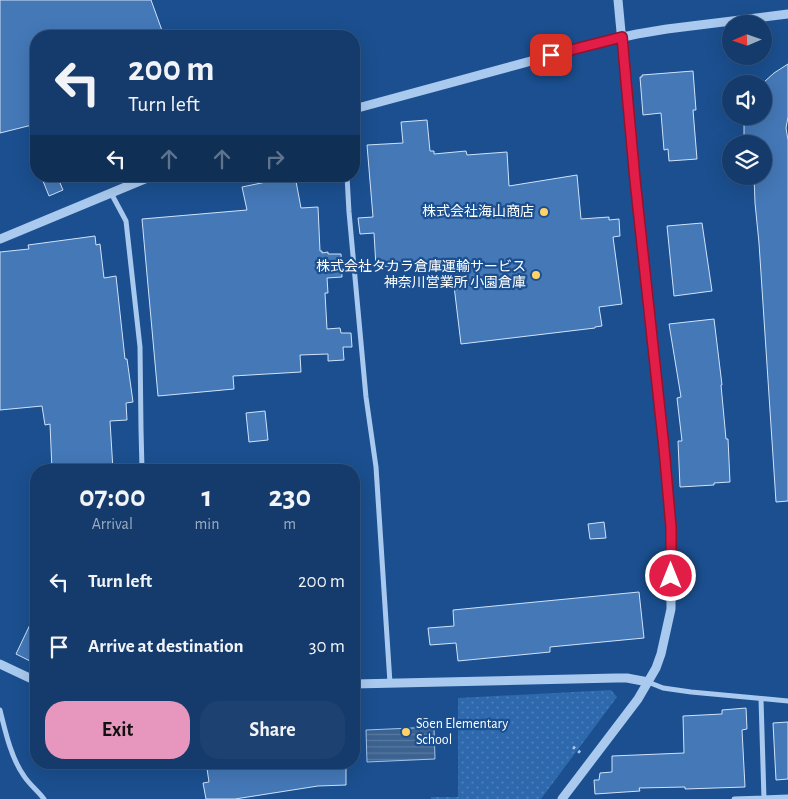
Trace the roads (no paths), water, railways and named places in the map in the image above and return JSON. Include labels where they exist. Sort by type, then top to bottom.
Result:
[{"type":"street","points":[[562,799],[638,699],[648,682],[661,654],[671,609],[671,527],[662,423],[635,180],[618,0]]},
{"type":"street","points":[[360,107],[622,37],[667,29],[788,14]]},
{"type":"street","points":[[0,240],[138,182]]},
{"type":"street","points":[[347,182],[366,396],[376,467],[390,683]]},
{"type":"street","points":[[111,193],[126,221],[140,346],[142,464]]},
{"type":"street","points":[[0,664],[30,678]]},
{"type":"street","points":[[360,684],[627,678],[648,682],[663,688],[788,701]]},
{"type":"street","points":[[761,699],[764,798]]},
{"type":"street","points":[[0,710],[4,730],[23,775],[44,799]]},
{"type":"street","points":[[734,799],[788,797]]},
{"type":"place","name":"株式会社海山商店","points":[[544,212]]},
{"type":"place","name":"株式会社タカラ倉庫運輸サービス 神奈川営業所 小園倉庫","points":[[536,275]]},
{"type":"place","name":"Sōen Elementary School","points":[[406,732]]}]
